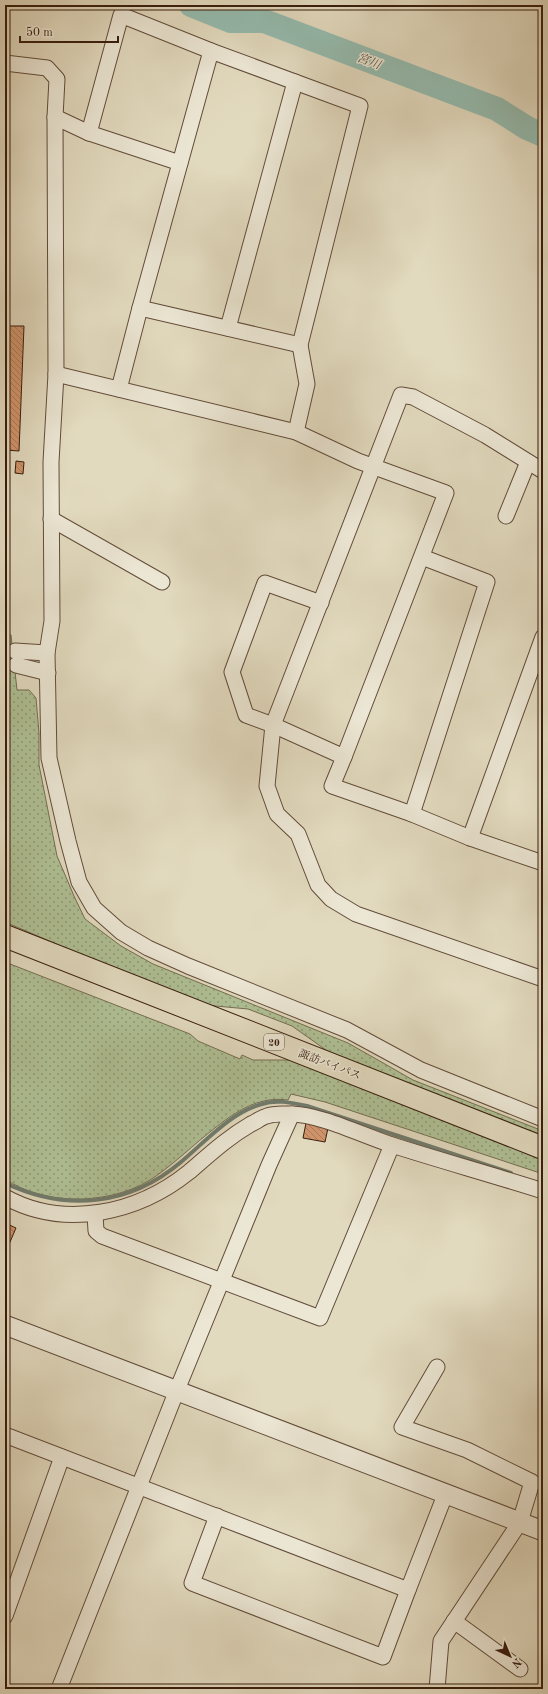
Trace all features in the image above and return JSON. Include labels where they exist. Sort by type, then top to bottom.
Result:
[{"type":"highway","name":"諏訪バイパス","points":[[5,936],[543,1148]]},
{"type":"street","points":[[89,132],[121,15],[211,51],[360,106],[300,345],[307,384],[296,432]]},
{"type":"street","points":[[119,388],[211,51]]},
{"type":"street","points":[[5,63],[47,68],[57,79],[55,117],[56,374],[51,462],[52,621],[47,653],[49,758],[79,882],[94,908],[121,932],[148,948],[188,966],[347,1030],[421,1070],[543,1119]]},
{"type":"street","points":[[228,328],[295,82]]},
{"type":"street","points":[[55,117],[89,132],[180,163]]},
{"type":"street","points":[[140,308],[300,345]]},
{"type":"street","points":[[56,374],[296,432],[358,461],[446,493],[332,786],[412,814],[470,838],[543,863]]},
{"type":"street","points":[[543,471],[485,435],[413,397],[401,395],[273,725],[267,786],[277,814],[298,834],[318,885],[331,899],[356,914],[543,979]]},
{"type":"street","points":[[506,516],[528,462]]},
{"type":"street","points":[[51,519],[162,582]]},
{"type":"street","points":[[412,814],[487,582],[422,557]]},
{"type":"street","points":[[321,603],[265,583],[232,672],[246,716],[273,725],[344,757]]},
{"type":"street","points":[[470,838],[543,637]]},
{"type":"street","points":[[47,653],[16,658],[48,673]]},
{"type":"street","points":[[59,1689],[177,1390],[269,1165],[292,1114]]},
{"type":"street","points":[[5,1197],[21,1204],[50,1213],[95,1214],[130,1206],[161,1191],[188,1173],[231,1136],[267,1116],[292,1114],[320,1120],[392,1145],[543,1191]]},
{"type":"street","points":[[95,1214],[96,1231],[102,1236],[320,1318],[392,1145]]},
{"type":"street","points":[[5,1325],[177,1390],[445,1495],[543,1531]]},
{"type":"street","points":[[437,1367],[402,1427],[467,1450],[532,1482],[520,1522],[441,1641],[437,1689]]},
{"type":"street","points":[[5,1435],[408,1590]]},
{"type":"street","points":[[5,1616],[62,1457]]},
{"type":"street","points":[[217,1516],[192,1583],[383,1657],[445,1495]]},
{"type":"street","points":[[454,1621],[520,1669]]},
{"type":"green space","points":[[5,634],[11,635],[17,690],[29,690],[36,698],[39,733],[39,765],[57,856],[85,919],[121,946],[153,964],[348,1043],[413,1080],[543,1131],[543,1138],[333,1055],[292,1026],[248,1009],[205,1005],[187,1000],[5,922]]},
{"type":"green space","points":[[5,962],[190,1034],[198,1041],[240,1059],[242,1055],[253,1060],[292,1060],[543,1160],[543,1174],[325,1102],[291,1094],[288,1100],[276,1099],[264,1101],[235,1113],[163,1171],[150,1180],[132,1189],[102,1197],[81,1199],[54,1197],[28,1191],[5,1179]]},
{"type":"building","points":[[5,326],[24,326],[19,451],[5,450]]},
{"type":"building","points":[[16,461],[24,462],[23,474],[15,473]]},
{"type":"building","points":[[306,1123],[328,1128],[325,1142],[303,1138]]},
{"type":"building","points":[[5,1223],[16,1228],[7,1249],[5,1248]]},
{"type":"waterway","name":"宮川","points":[[191,5],[231,21],[264,21],[497,109],[527,128],[543,135]]},
{"type":"waterway","points":[[5,1183],[28,1192],[51,1198],[74,1201],[96,1200],[119,1196],[140,1188],[161,1177],[181,1162],[219,1128],[239,1114],[250,1108],[273,1102],[307,1106],[511,1173]]},
{"type":"tunnel","points":[[5,662],[16,665]]}]
